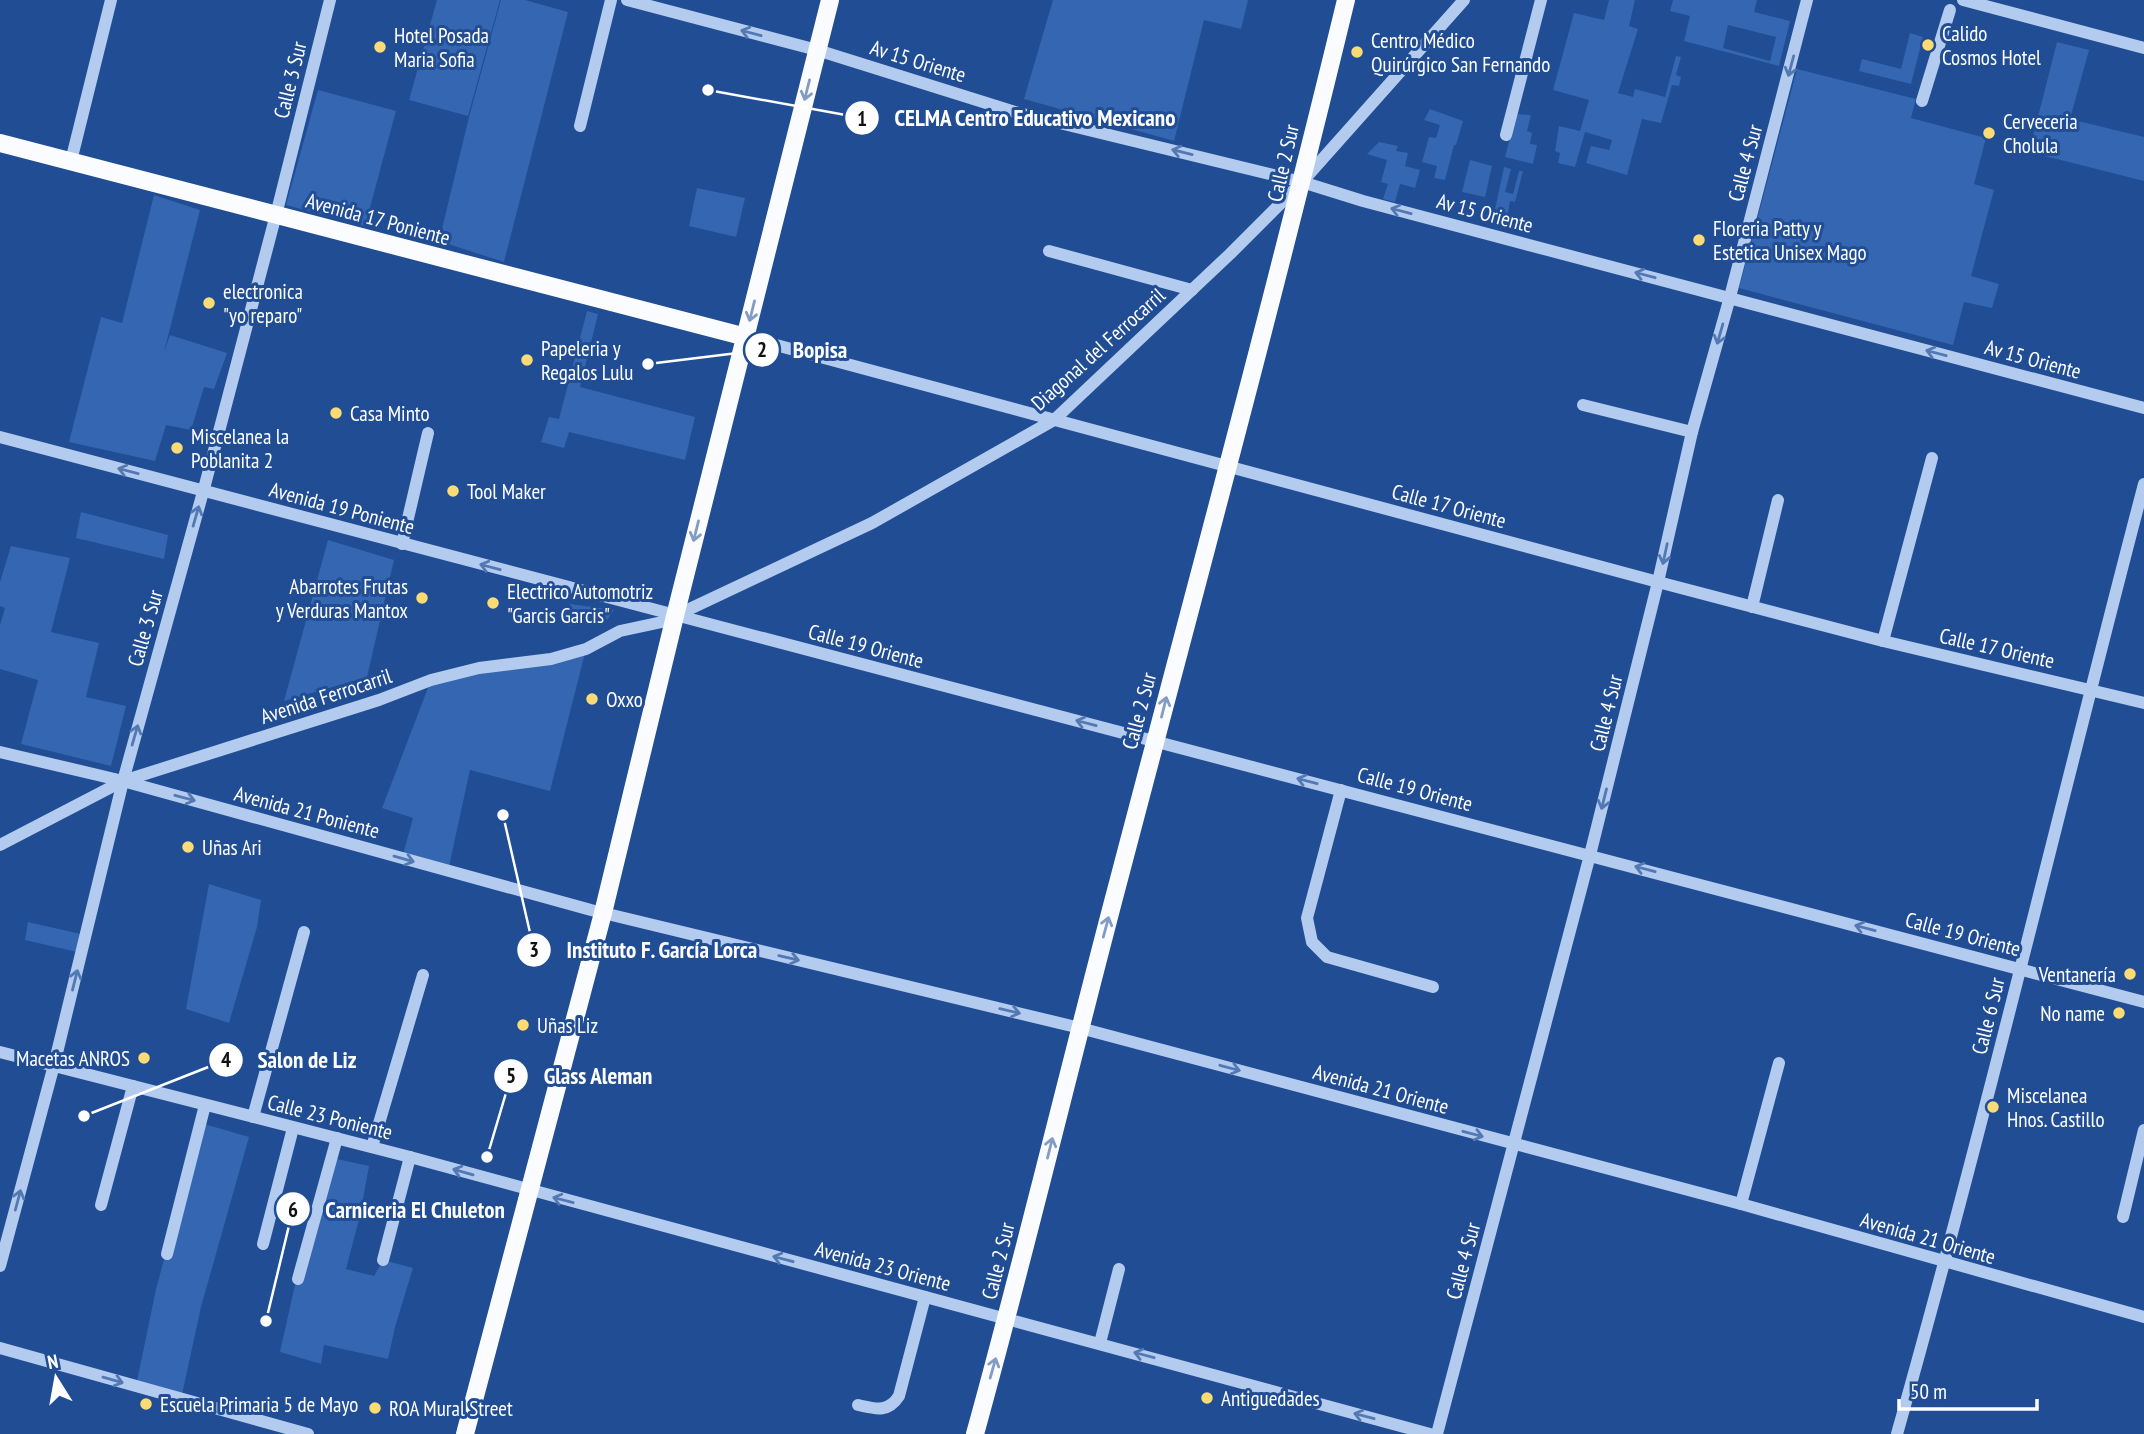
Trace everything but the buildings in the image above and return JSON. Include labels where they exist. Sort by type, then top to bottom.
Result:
[{"type":"main road","points":[[465,1434],[603,913],[830,0]]},
{"type":"main road","name":"Calle 2 Sur","points":[[975,1434],[1302,182],[1346,0]]},
{"type":"main road","name":"Avenida 17 Poniente","points":[[0,143],[746,337]]},
{"type":"street","points":[[71,161],[111,0]]},
{"type":"street","name":"Calle 3 Sur","points":[[0,1266],[54,1065],[123,781],[203,491],[330,0]]},
{"type":"street","points":[[580,126],[611,0]]},
{"type":"street","name":"Av 15 Oriente","points":[[627,0],[817,50],[1015,112],[1302,182],[1363,201],[2144,408]]},
{"type":"street","name":"Diagonal del Ferrocarril","points":[[675,616],[872,523],[1054,420],[1302,182],[1464,0]]},
{"type":"street","points":[[1506,135],[1541,0]]},
{"type":"street","name":"Calle 4 Sur","points":[[1437,1434],[1590,855],[1658,582],[1692,432],[1807,0]]},
{"type":"street","points":[[1963,0],[2144,48]]},
{"type":"street","points":[[1922,101],[1950,10]]},
{"type":"street","points":[[1048,251],[1192,290]]},
{"type":"street","name":"Calle 17 Oriente","points":[[746,337],[1752,607],[2144,703]]},
{"type":"street","points":[[1583,405],[1692,432]]},
{"type":"street","points":[[402,544],[428,433]]},
{"type":"street","name":"Avenida 19 Poniente","points":[[0,437],[675,616]]},
{"type":"street","points":[[1883,641],[1933,458]]},
{"type":"street","name":"Calle 6 Sur","points":[[1897,1434],[1945,1263],[2144,484]]},
{"type":"street","points":[[1752,607],[1778,500]]},
{"type":"street","name":"Calle 19 Oriente","points":[[675,616],[2144,1002]]},
{"type":"street","name":"Avenida Ferrocarril","points":[[0,845],[123,781],[379,700],[432,680],[479,668],[551,659],[586,649],[620,631],[662,622],[675,616]]},
{"type":"street","name":"Avenida 21 Poniente","points":[[0,752],[123,781],[603,913]]},
{"type":"street","points":[[1341,790],[1307,918],[1312,942],[1327,957],[1433,987]]},
{"type":"street","name":"Avenida 21 Oriente","points":[[603,913],[1080,1028],[1741,1204],[2144,1317]]},
{"type":"street","points":[[253,1117],[304,932]]},
{"type":"street","points":[[372,1147],[423,975]]},
{"type":"street","name":"Calle 23 Poniente","points":[[0,1052],[372,1147],[529,1191]]},
{"type":"street","points":[[1741,1204],[1779,1063]]},
{"type":"street","points":[[101,1205],[133,1086]]},
{"type":"street","points":[[167,1254],[205,1105]]},
{"type":"street","points":[[263,1244],[293,1128]]},
{"type":"street","points":[[2123,1217],[2144,1130]]},
{"type":"street","points":[[298,1279],[337,1138]]},
{"type":"street","points":[[383,1259],[410,1157]]},
{"type":"street","name":"Avenida 23 Oriente","points":[[529,1191],[1430,1434]]},
{"type":"street","points":[[1100,1343],[1119,1269]]},
{"type":"street","points":[[858,1405],[880,1410],[892,1406],[899,1396],[925,1297]]},
{"type":"street","points":[[0,1348],[308,1434]]},
{"type":"shaded area","points":[[437,0],[500,0],[468,116],[409,100]]},
{"type":"shaded area","points":[[501,0],[525,0],[568,12],[504,262],[439,241]]},
{"type":"shaded area","points":[[1053,0],[1248,0],[1241,29],[1204,20],[1174,141],[1024,99]]},
{"type":"shaded area","points":[[1609,0],[1635,0],[1629,26],[1638,29],[1618,93],[1633,97],[1635,89],[1665,97],[1676,56],[1681,57],[1676,75],[1681,77],[1679,86],[1672,85],[1661,123],[1642,119],[1627,175],[1586,163],[1591,146],[1609,150],[1612,140],[1585,132],[1575,167],[1558,163],[1560,153],[1555,151],[1559,126],[1580,131],[1589,100],[1553,90],[1574,13],[1604,20]]},
{"type":"shaded area","points":[[1673,0],[1757,0],[1754,12],[1790,21],[1779,66],[1684,41],[1690,16],[1670,11]],"holes":[[[1728,25],[1776,37],[1770,61],[1723,48]]]},
{"type":"shaded area","points":[[1910,33],[1923,37],[1911,84],[1859,71],[1862,59],[1901,69]]},
{"type":"shaded area","points":[[2057,42],[2089,50],[2070,119],[2144,137],[2144,181],[2029,152]]},
{"type":"shaded area","points":[[1797,69],[1916,99],[1911,118],[1986,138],[1974,184],[1994,190],[1971,276],[1999,284],[1992,308],[1964,302],[1953,345],[1739,288]]},
{"type":"shaded area","points":[[318,90],[396,111],[365,226],[286,205]]},
{"type":"shaded area","points":[[1430,109],[1463,121],[1445,180],[1434,178],[1437,166],[1422,162],[1429,137],[1436,138],[1440,125],[1424,120]]},
{"type":"shaded area","points":[[1516,114],[1531,115],[1527,131],[1532,133],[1530,144],[1537,145],[1533,164],[1505,157]]},
{"type":"shaded area","points":[[1379,142],[1398,146],[1396,151],[1408,153],[1405,166],[1420,170],[1415,188],[1400,184],[1395,202],[1383,199],[1388,184],[1381,182],[1387,160],[1367,154]]},
{"type":"shaded area","points":[[1470,160],[1492,166],[1485,197],[1462,192]]},
{"type":"shaded area","points":[[1504,167],[1511,169],[1505,192],[1513,194],[1519,171],[1523,171],[1515,202],[1510,201],[1508,214],[1501,212],[1500,215],[1494,214]]},
{"type":"shaded area","points":[[697,188],[745,198],[736,237],[689,226]]},
{"type":"shaded area","points":[[154,195],[200,210],[164,352],[170,335],[227,353],[214,389],[204,387],[191,430],[166,425],[155,461],[69,442],[101,317],[122,323]]},
{"type":"shaded area","points":[[587,311],[598,314],[580,387],[695,417],[685,460],[569,432],[564,448],[541,442],[549,417],[559,419]]},
{"type":"shaded area","points":[[81,512],[168,535],[164,559],[76,538]]},
{"type":"shaded area","points":[[328,540],[394,560],[367,677],[284,701]]},
{"type":"shaded area","points":[[11,546],[70,558],[51,632],[99,643],[86,697],[126,706],[111,766],[21,744],[38,680],[0,669],[0,625],[5,608],[0,606],[0,582]]},
{"type":"shaded area","points":[[570,604],[614,610],[607,620],[581,618],[576,625],[567,626],[563,612],[571,610]]},
{"type":"shaded area","points":[[586,649],[550,791],[470,770],[448,871],[402,858],[413,818],[382,808],[431,680]]},
{"type":"shaded area","points":[[209,884],[261,900],[257,927],[229,1023],[186,1009]]},
{"type":"shaded area","points":[[28,922],[85,935],[81,953],[25,940]]},
{"type":"shaded area","points":[[201,1123],[249,1137],[201,1307],[181,1399],[136,1386],[156,1289]]},
{"type":"shaded area","points":[[332,1158],[369,1166],[360,1216],[346,1269],[374,1276],[383,1260],[413,1268],[388,1359],[324,1345],[321,1364],[280,1352],[294,1289]]},
{"type":"place","name":"Calido Cosmos Hotel","points":[[1928,45]]},
{"type":"place","name":"Hotel Posada Maria Sofia","points":[[380,47]]},
{"type":"place","name":"Centro Médico Quirúrgico San Fernando","points":[[1357,52]]},
{"type":"place","name":"CELMA Centro Educativo Mexicano","points":[[708,90]]},
{"type":"place","name":"Cerveceria Cholula","points":[[1989,133]]},
{"type":"place","name":"Floreria Patty y Estetica Unisex Mago","points":[[1699,240]]},
{"type":"place","name":"electronica \"yo reparo\"","points":[[209,303]]},
{"type":"place","name":"Papeleria y Regalos Lulu","points":[[527,360]]},
{"type":"place","name":"Bopisa","points":[[648,364]]},
{"type":"place","name":"Casa Minto","points":[[336,413]]},
{"type":"place","name":"Miscelanea la Poblanita 2","points":[[177,448]]},
{"type":"place","name":"Tool Maker","points":[[453,491]]},
{"type":"place","name":"Abarrotes Frutas y Verduras Mantox","points":[[422,598]]},
{"type":"place","name":"Electrico Automotriz \"Garcis Garcis\"","points":[[493,603]]},
{"type":"place","name":"Oxxo","points":[[592,699]]},
{"type":"place","name":"Instituto F. García Lorca","points":[[503,815]]},
{"type":"place","name":"Uñas Ari","points":[[188,847]]},
{"type":"place","name":"Ventanería","points":[[2130,974]]},
{"type":"place","name":"No name","points":[[2119,1013]]},
{"type":"place","name":"Uñas Liz","points":[[523,1025]]},
{"type":"place","name":"Macetas ANROS","points":[[144,1058]]},
{"type":"place","name":"Miscelanea Hnos. Castillo","points":[[1993,1107]]},
{"type":"place","name":"Salon de Liz","points":[[84,1116]]},
{"type":"place","name":"Glass Aleman","points":[[487,1157]]},
{"type":"place","name":"Carniceria El Chuleton","points":[[266,1321]]},
{"type":"place","name":"Antiguedades","points":[[1207,1398]]},
{"type":"place","name":"Escuela Primaria 5 de Mayo","points":[[146,1404]]},
{"type":"place","name":"ROA Mural Street","points":[[375,1408]]}]
